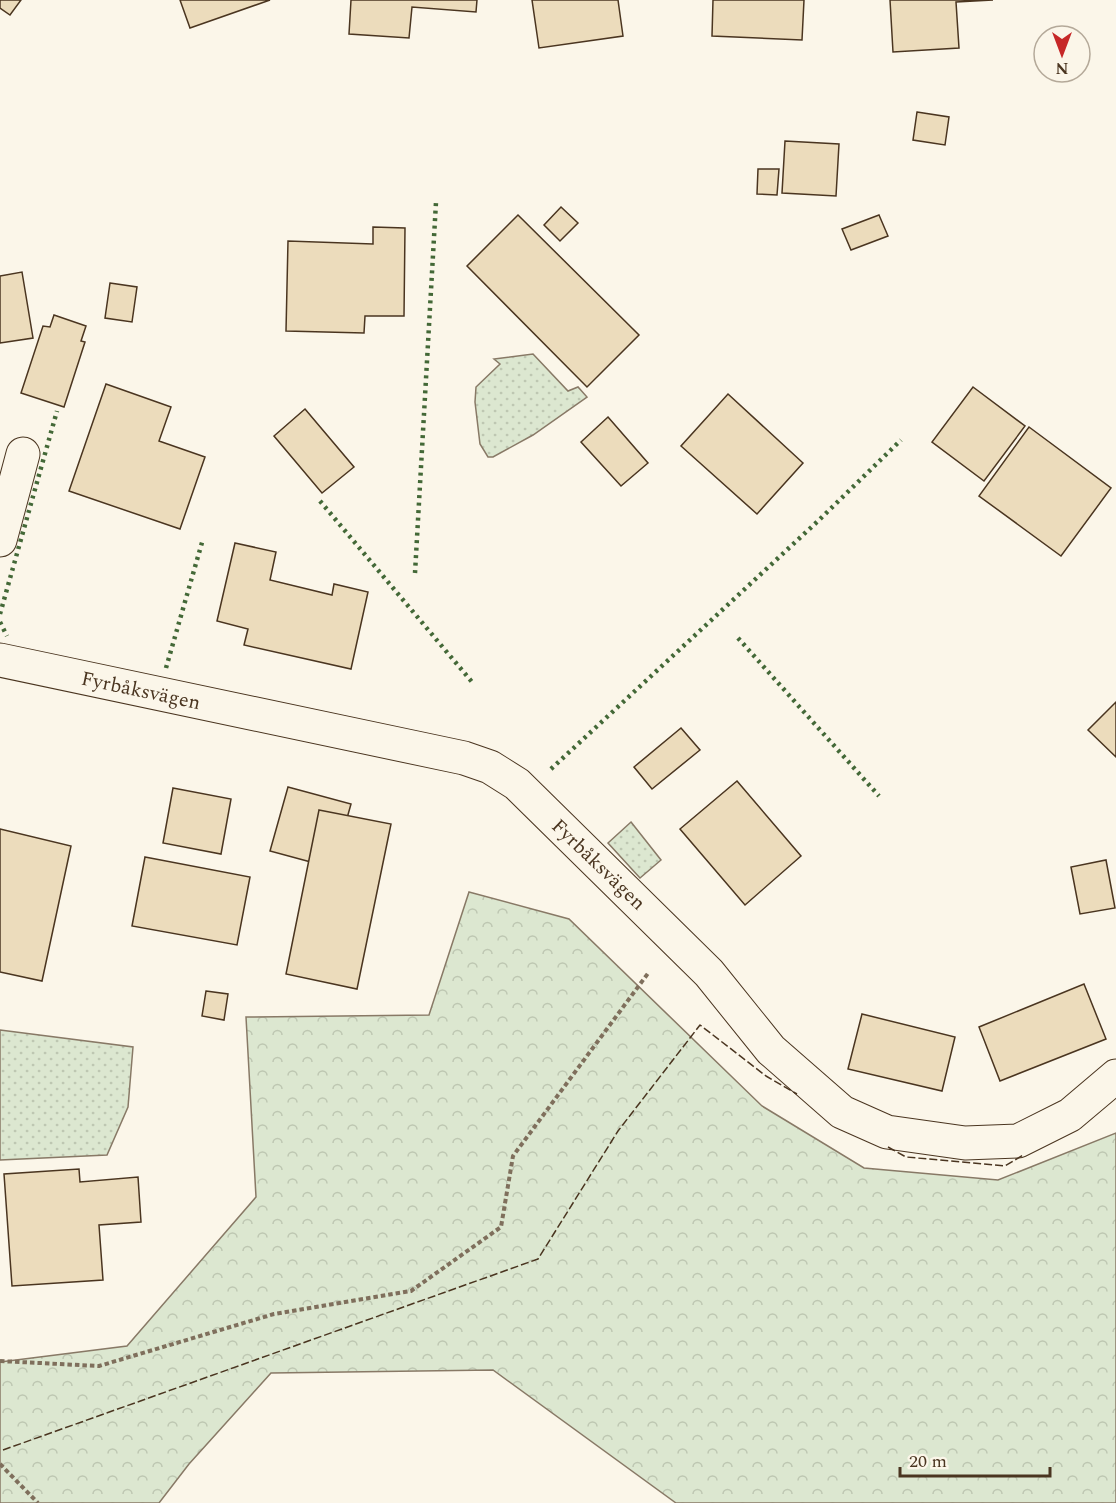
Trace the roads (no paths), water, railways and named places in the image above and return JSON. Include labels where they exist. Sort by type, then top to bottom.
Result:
[{"type":"street","points":[[0,540],[23,454]]},
{"type":"street","name":"Fyrbåksvägen","points":[[0,660],[452,756],[490,767],[517,784],[709,973],[771,1050],[842,1112],[887,1132],[965,1143],[1018,1141],[1070,1115],[1116,1076]]}]
